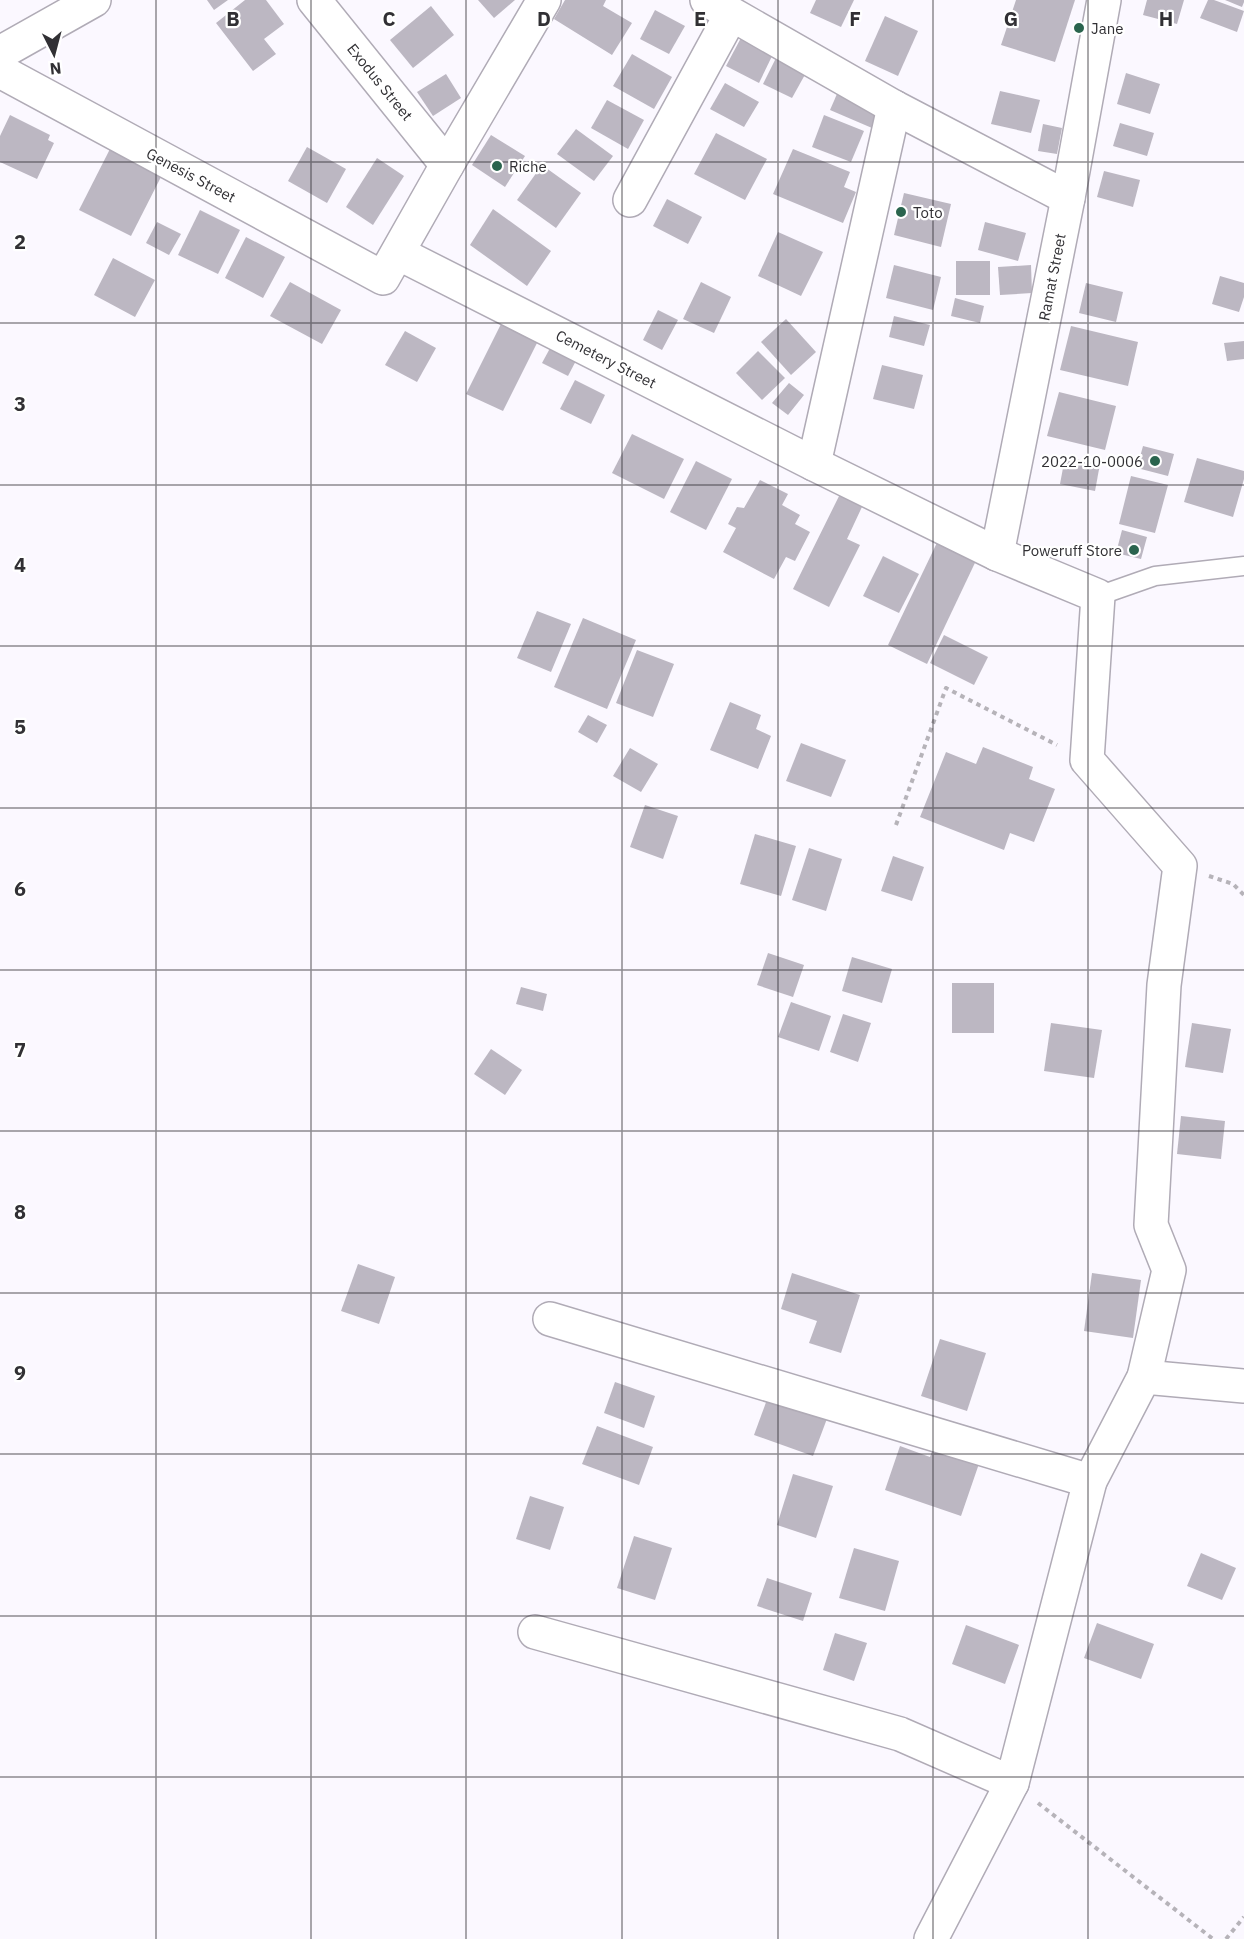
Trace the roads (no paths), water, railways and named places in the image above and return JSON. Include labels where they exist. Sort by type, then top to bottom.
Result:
[{"type":"street","points":[[0,54],[94,0]]},
{"type":"street","name":"Exodus Street","points":[[314,0],[447,165]]},
{"type":"street","points":[[391,266],[447,165],[544,0]]},
{"type":"street","name":"Ramat Street","points":[[997,554],[1068,198],[1104,0]]},
{"type":"street","points":[[630,200],[719,8],[894,107],[1068,198]]},
{"type":"street","name":"Genesis Street","points":[[0,71],[391,266]]},
{"type":"street","points":[[814,464],[894,107]]},
{"type":"street","name":"Cemetery Street","points":[[391,266],[814,464],[997,554],[1098,596]]},
{"type":"street","points":[[931,1939],[1012,1783],[1090,1481],[1144,1377],[1169,1270],[1151,1225],[1164,985],[1180,866],[1087,760],[1098,596]]},
{"type":"street","points":[[550,1319],[1090,1481]]},
{"type":"street","points":[[1144,1377],[1244,1386]]},
{"type":"street","points":[[536,1632],[900,1734],[1012,1783]]},
{"type":"lane","points":[[1098,596],[1155,576],[1244,566]]},
{"type":"place","name":"Jane","points":[[1079,28]]},
{"type":"place","name":"Riche","points":[[497,166]]},
{"type":"place","name":"Toto","points":[[901,212]]},
{"type":"place","name":"2022-10-0006","points":[[1155,461]]},
{"type":"place","name":"Poweruff Store","points":[[1134,550]]}]
